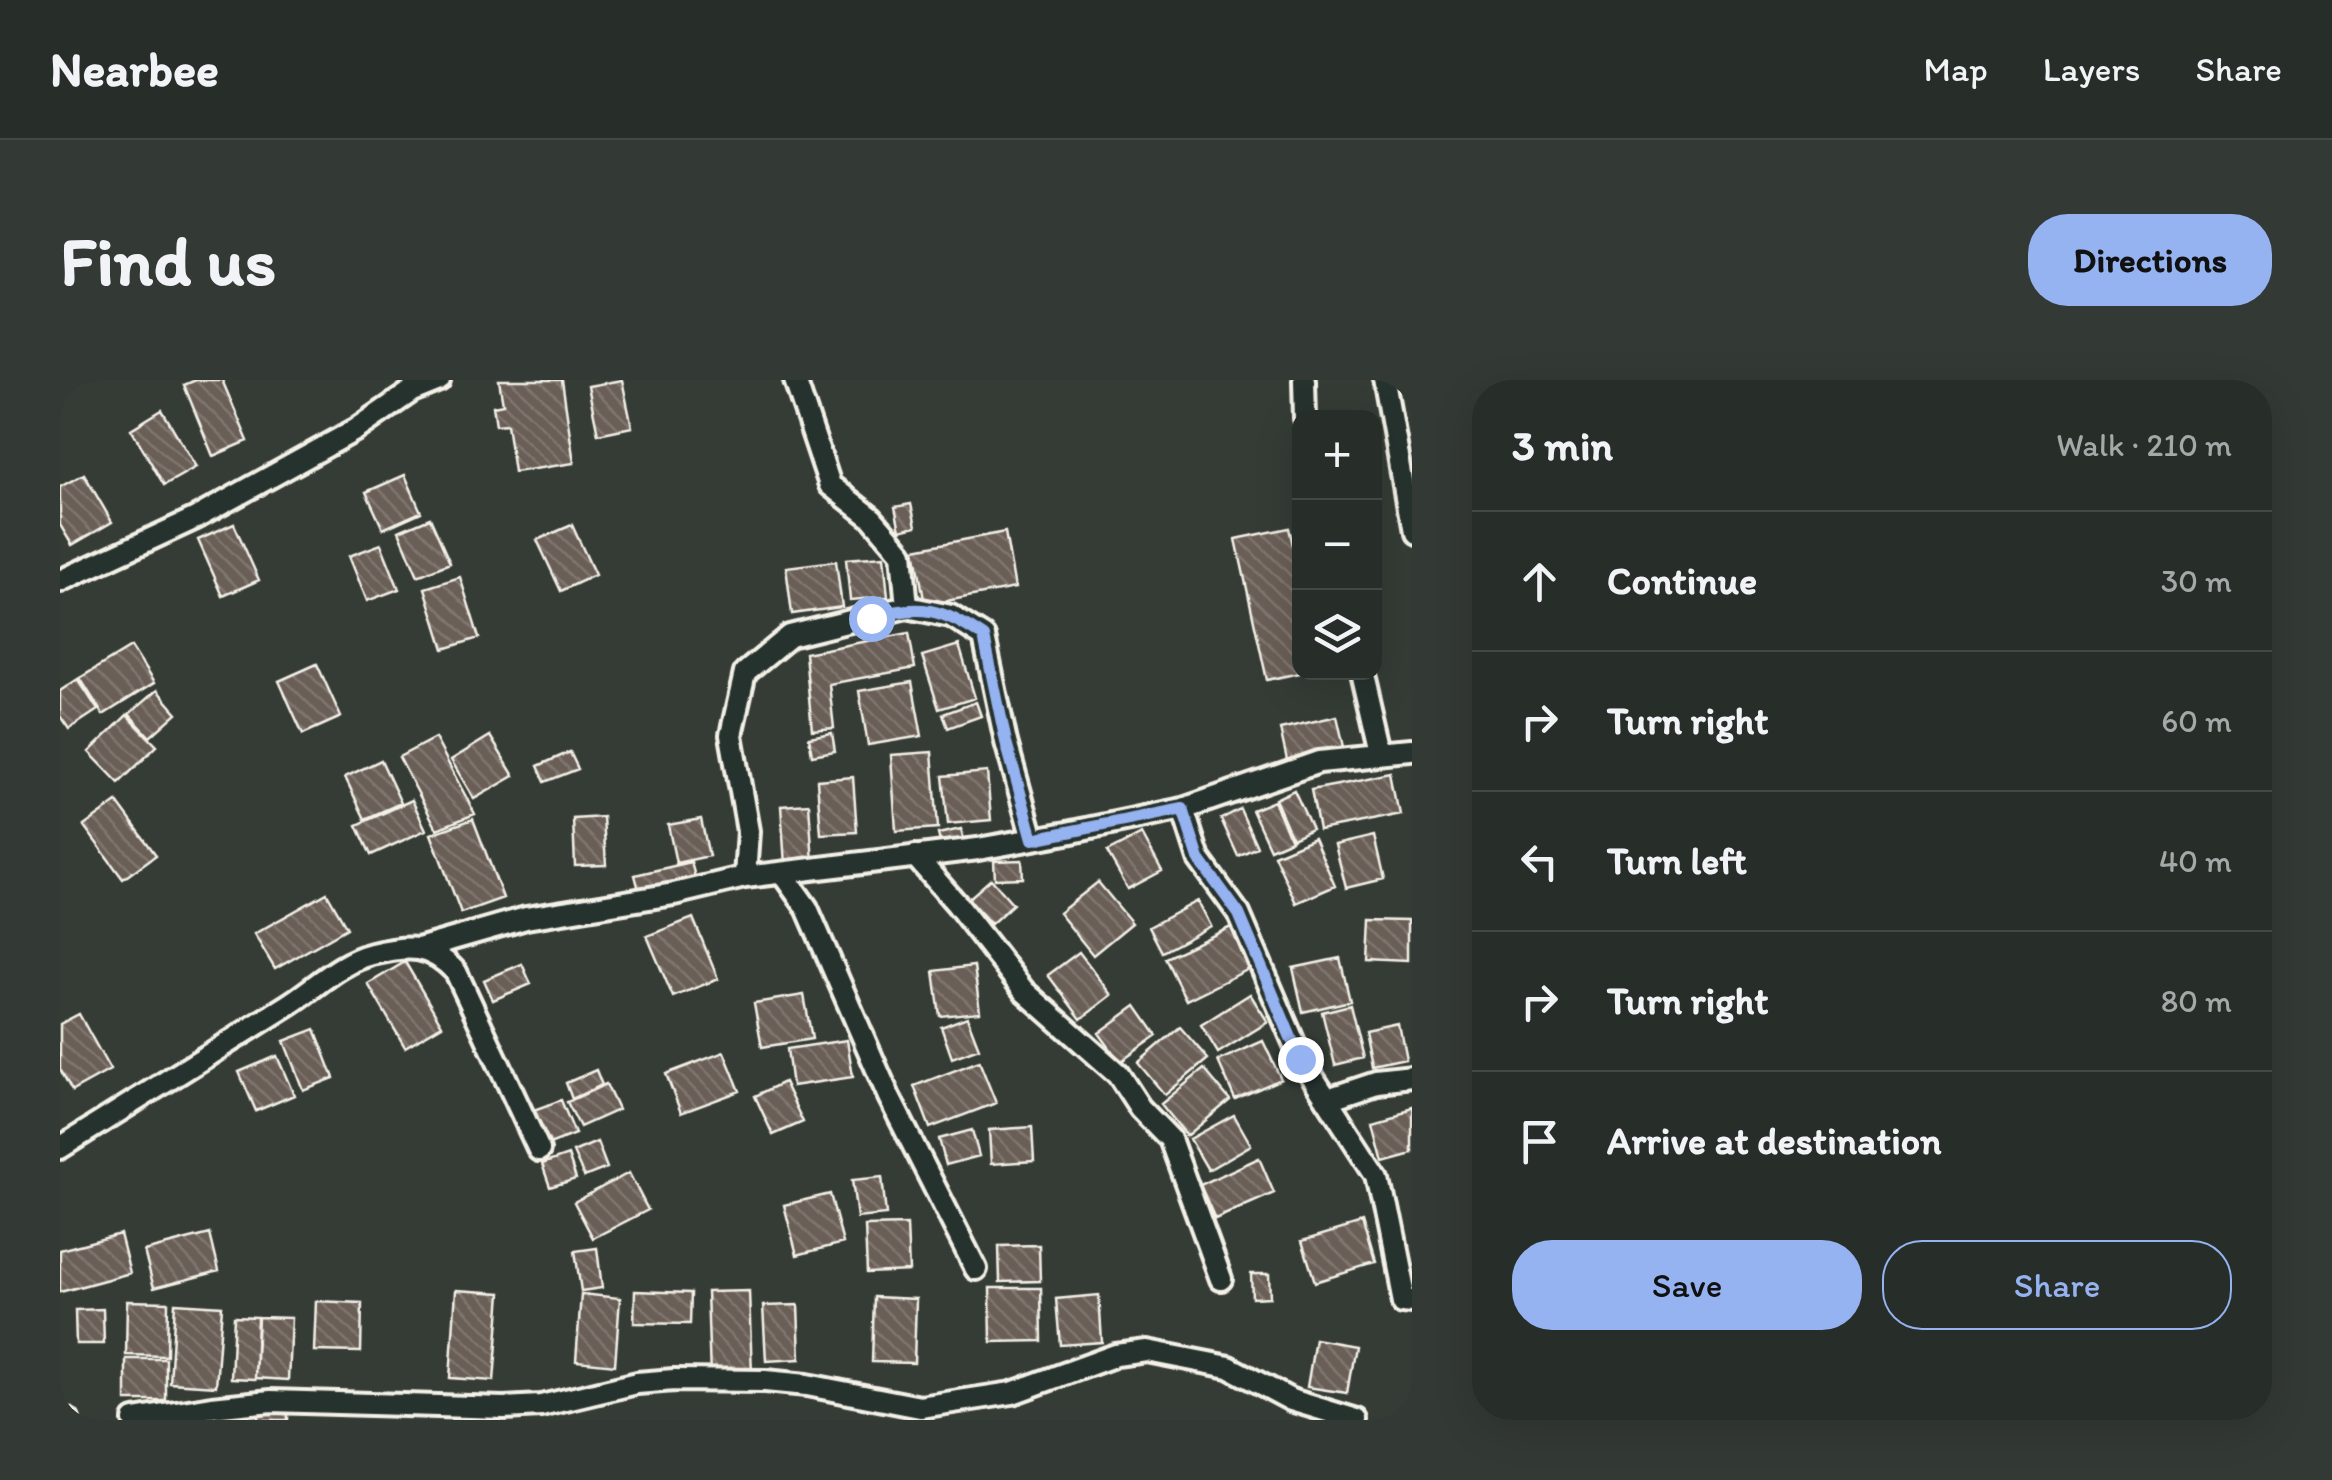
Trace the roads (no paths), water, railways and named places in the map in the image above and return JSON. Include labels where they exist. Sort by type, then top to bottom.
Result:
[{"type":"street","points":[[60,581],[196,518],[357,428],[412,392],[440,380]]},
{"type":"street","points":[[794,380],[830,485],[872,518],[902,553],[907,607]]},
{"type":"street","points":[[1304,380],[1305,410]]},
{"type":"street","points":[[1384,380],[1412,530]]},
{"type":"street","points":[[746,877],[748,831],[731,735],[744,673],[790,636],[907,607],[952,616],[984,637],[1006,742],[1033,839]]},
{"type":"street","points":[[1364,680],[1381,754]]},
{"type":"street","points":[[60,1148],[341,968],[368,955],[418,948],[526,918],[674,894],[746,877],[1033,839],[1183,809],[1319,762],[1412,753]]},
{"type":"street","points":[[1183,809],[1199,859],[1239,914],[1300,1059],[1376,1175],[1395,1279],[1402,1299],[1412,1300]]},
{"type":"street","points":[[915,856],[1024,991],[1118,1074],[1140,1108],[1170,1138],[1221,1279]]},
{"type":"street","points":[[782,872],[807,908],[890,1097],[976,1269]]},
{"type":"street","points":[[418,948],[440,955],[456,972],[539,1150]]},
{"type":"street","points":[[1328,1099],[1376,1083],[1412,1080]]},
{"type":"street","points":[[134,1420],[212,1406],[271,1402],[541,1406],[638,1382],[674,1380],[793,1384],[920,1407],[1012,1394],[1132,1352],[1228,1367],[1291,1400],[1357,1420]]},
{"type":"street","points":[[60,1418],[68,1420]]}]
